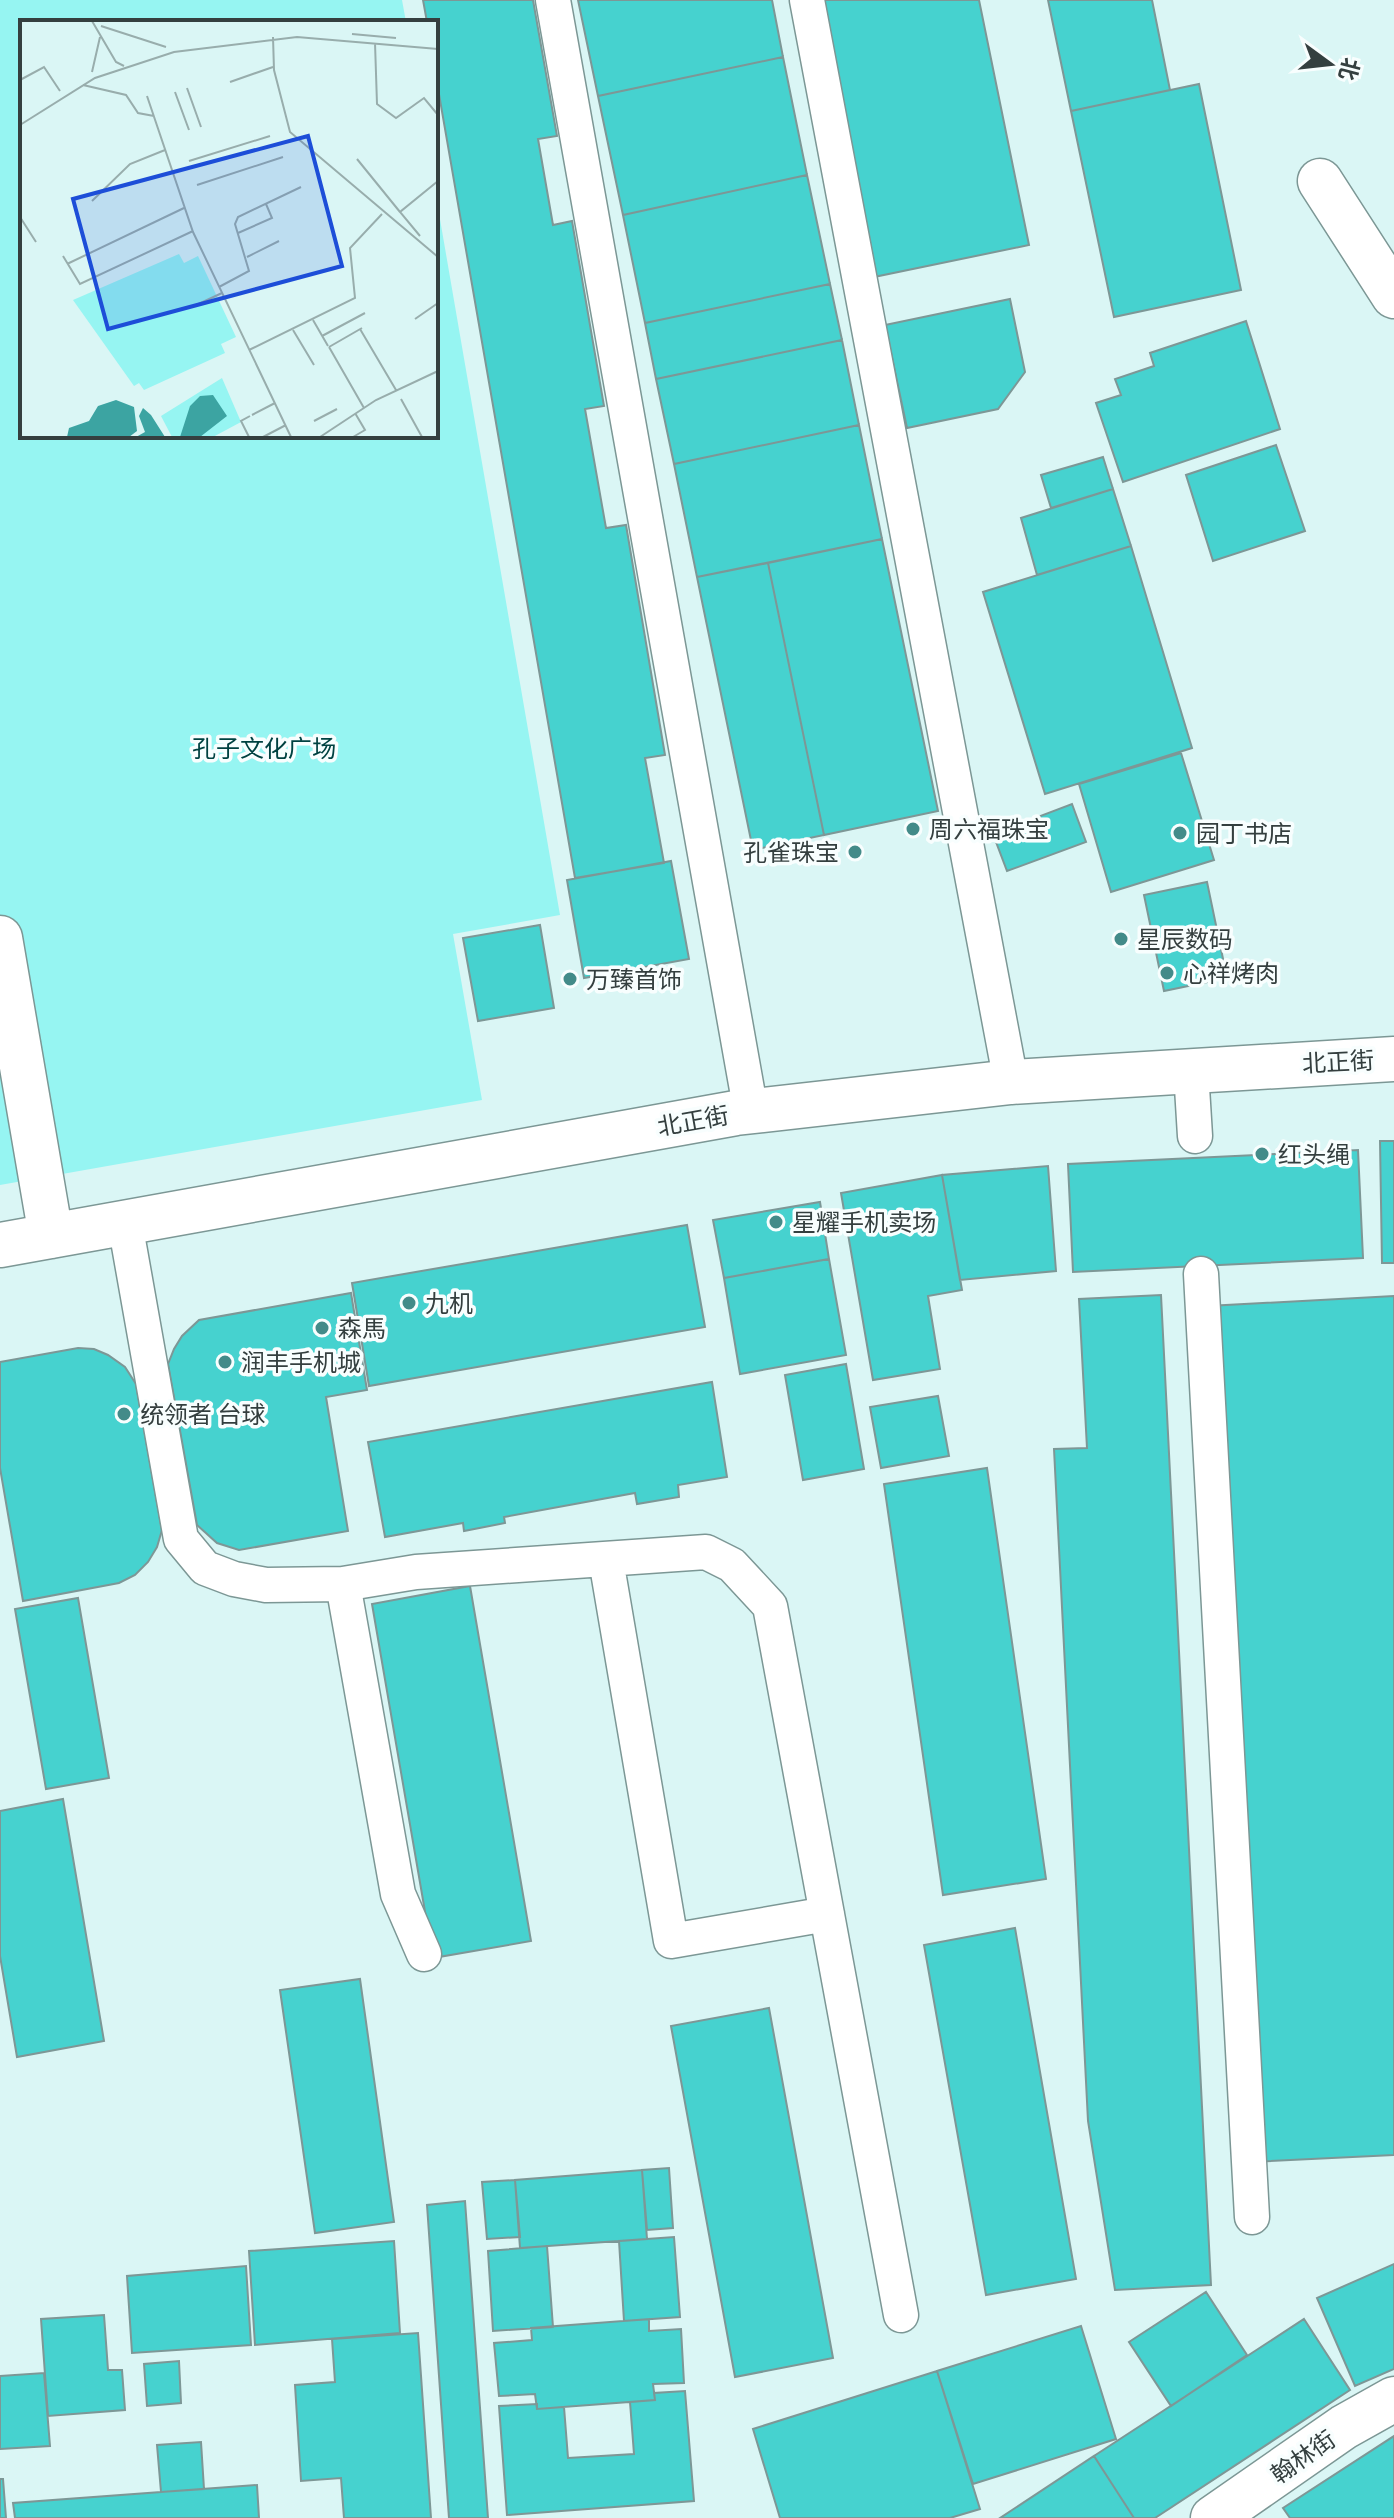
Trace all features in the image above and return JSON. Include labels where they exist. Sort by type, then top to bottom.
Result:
[{"type":"street","points":[[1320,181],[1394,296]]},
{"type":"street","points":[[0,938],[51,1236]]},
{"type":"street","name":"北正街","points":[[0,1245],[751,1112],[1011,1082],[1394,1059]]},
{"type":"street","name":"翰林街","points":[[1213,2518],[1344,2427],[1394,2399]]},
{"type":"lane","points":[[553,0],[751,1112]]},
{"type":"lane","points":[[807,0],[1011,1082]]},
{"type":"lane","points":[[1191,1071],[1195,1136]]},
{"type":"lane","points":[[125,1223],[181,1539],[205,1568],[234,1579],[266,1585],[343,1584],[416,1572],[706,1552],[732,1565],[770,1606],[901,2315]]},
{"type":"lane","points":[[1201,1274],[1252,2217]]},
{"type":"lane","points":[[606,1560],[671,1941],[827,1914]]},
{"type":"lane","points":[[343,1584],[398,1894],[424,1954]]},
{"type":"green space","name":"孔子文化广场","points":[[0,0],[402,0],[406,20],[20,20],[20,438],[438,438],[438,208],[560,915],[453,934],[482,1100],[0,1185]]},
{"type":"building","points":[[423,0],[533,0],[557,136],[538,139],[553,225],[572,221],[604,406],[585,409],[606,528],[626,525],[665,755],[645,758],[664,863],[575,878],[438,89],[438,20],[427,20]]},
{"type":"building","points":[[578,0],[772,0],[783,57],[598,96]]},
{"type":"building","points":[[817,0],[979,0],[1029,245],[874,277]]},
{"type":"building","points":[[1048,0],[1152,0],[1170,90],[1071,111]]},
{"type":"building","points":[[783,57],[807,175],[623,215],[598,96]]},
{"type":"building","points":[[1199,84],[1241,290],[1114,317],[1071,111]]},
{"type":"building","points":[[807,175],[830,284],[645,323],[623,215]]},
{"type":"building","points":[[830,284],[842,340],[656,379],[645,323]]},
{"type":"building","points":[[1010,299],[1025,372],[998,409],[907,428],[885,325]]},
{"type":"building","points":[[1246,321],[1280,429],[1123,482],[1096,403],[1121,395],[1115,379],[1154,366],[1150,353]]},
{"type":"building","points":[[842,340],[859,425],[674,464],[656,379]]},
{"type":"building","points":[[859,425],[882,539],[697,577],[674,464]]},
{"type":"building","points":[[1276,445],[1305,531],[1213,561],[1186,475]]},
{"type":"building","points":[[1103,457],[1113,489],[1051,508],[1041,475]]},
{"type":"building","points":[[1113,489],[1131,546],[1037,575],[1021,518]]},
{"type":"building","points":[[882,539],[938,811],[824,835],[768,563]]},
{"type":"building","points":[[1131,546],[1192,748],[1045,794],[983,592]]},
{"type":"building","points":[[768,563],[824,835],[753,850],[697,577]]},
{"type":"building","points":[[1181,753],[1214,860],[1111,892],[1079,784]]},
{"type":"building","points":[[1072,804],[1086,842],[1007,871],[993,834]]},
{"type":"building","points":[[671,861],[689,959],[584,978],[567,880]]},
{"type":"building","points":[[1207,882],[1227,978],[1164,991],[1144,895]]},
{"type":"building","points":[[540,925],[554,1008],[478,1021],[463,938]]},
{"type":"building","points":[[1380,1141],[1394,1141],[1394,1263],[1382,1263]]},
{"type":"building","points":[[1358,1150],[1363,1258],[1073,1272],[1068,1164]]},
{"type":"building","points":[[1048,1166],[1056,1271],[960,1280],[942,1175]]},
{"type":"building","points":[[942,1175],[962,1290],[928,1296],[940,1369],[873,1380],[841,1193]]},
{"type":"building","points":[[820,1202],[829,1259],[724,1278],[713,1220]]},
{"type":"building","points":[[687,1225],[705,1327],[369,1386],[352,1283]]},
{"type":"building","points":[[829,1259],[846,1355],[740,1374],[724,1278]]},
{"type":"building","points":[[351,1293],[367,1390],[326,1397],[348,1531],[239,1550],[217,1543],[197,1525],[168,1364],[174,1349],[182,1336],[199,1320]]},
{"type":"building","points":[[1161,1295],[1211,2285],[1115,2290],[1088,2121],[1054,1449],[1087,1448],[1079,1299]]},
{"type":"building","points":[[1394,1296],[1394,2155],[1251,2162],[1208,1306]]},
{"type":"building","points":[[78,1348],[94,1349],[108,1355],[125,1367],[136,1384],[162,1530],[148,1562],[135,1575],[119,1583],[23,1601],[0,1468],[0,1362]]},
{"type":"building","points":[[846,1364],[864,1469],[803,1480],[785,1375]]},
{"type":"building","points":[[712,1382],[727,1477],[678,1485],[679,1497],[637,1504],[635,1493],[504,1517],[505,1523],[464,1531],[463,1523],[385,1537],[368,1442]]},
{"type":"building","points":[[938,1396],[949,1456],[881,1468],[870,1407]]},
{"type":"building","points":[[987,1468],[1046,1879],[943,1895],[884,1484]]},
{"type":"building","points":[[470,1586],[531,1941],[433,1958],[372,1604]]},
{"type":"building","points":[[78,1598],[109,1778],[46,1789],[15,1609]]},
{"type":"building","points":[[63,1799],[104,2041],[17,2057],[0,1956],[0,1811]]},
{"type":"building","points":[[1015,1928],[1076,2279],[986,2295],[924,1945]]},
{"type":"building","points":[[360,1979],[394,2222],[315,2233],[280,1990]]},
{"type":"building","points":[[769,2008],[833,2358],[735,2377],[671,2026]]},
{"type":"building","points":[[669,2168],[673,2228],[647,2230],[642,2170]]},
{"type":"building","points":[[642,2170],[647,2239],[520,2248],[515,2180]]},
{"type":"building","points":[[515,2180],[520,2237],[487,2239],[482,2182]]},
{"type":"building","points":[[465,2201],[488,2518],[449,2518],[427,2205]]},
{"type":"building","points":[[674,2237],[680,2317],[624,2321],[619,2241]]},
{"type":"building","points":[[394,2241],[400,2333],[255,2345],[249,2251]]},
{"type":"building","points":[[547,2246],[553,2327],[493,2331],[488,2251]]},
{"type":"building","points":[[1394,2264],[1394,2369],[1355,2386],[1317,2298]]},
{"type":"building","points":[[246,2266],[251,2345],[132,2353],[127,2276]]},
{"type":"building","points":[[1206,2292],[1247,2355],[1171,2406],[1129,2342]]},
{"type":"building","points":[[104,2315],[108,2370],[122,2370],[125,2410],[48,2416],[41,2319]]},
{"type":"building","points":[[649,2319],[649,2331],[681,2329],[684,2383],[653,2384],[655,2400],[537,2409],[535,2394],[499,2396],[494,2343],[532,2340],[531,2328]]},
{"type":"building","points":[[1304,2319],[1350,2390],[1155,2518],[1134,2518],[1094,2456]]},
{"type":"building","points":[[1081,2326],[1116,2439],[973,2484],[937,2371]]},
{"type":"building","points":[[418,2333],[431,2518],[344,2518],[341,2478],[301,2481],[295,2385],[335,2382],[332,2339]]},
{"type":"building","points":[[179,2361],[181,2403],[147,2406],[144,2364]]},
{"type":"building","points":[[937,2371],[980,2509],[950,2518],[780,2518],[753,2429]]},
{"type":"building","points":[[44,2373],[50,2446],[0,2449],[0,2376]]},
{"type":"building","points":[[685,2391],[694,2501],[507,2515],[499,2406],[537,2404],[537,2409],[564,2407],[568,2458],[634,2454],[630,2402],[655,2400],[654,2393]]},
{"type":"building","points":[[1394,2436],[1394,2518],[1290,2518],[1283,2508]]},
{"type":"building","points":[[201,2442],[204,2489],[161,2492],[157,2445]]},
{"type":"building","points":[[1094,2456],[1134,2518],[1000,2518]]},
{"type":"building","points":[[0,2479],[3,2479],[6,2518],[0,2518]]},
{"type":"building","points":[[257,2485],[259,2518],[15,2518],[13,2503]]},
{"type":"place","name":"周六福珠宝","points":[[913,829]]},
{"type":"place","name":"园丁书店","points":[[1180,833]]},
{"type":"place","name":"孔雀珠宝","points":[[855,852]]},
{"type":"place","name":"星辰数码","points":[[1121,939]]},
{"type":"place","name":"心祥烤肉","points":[[1167,973]]},
{"type":"place","name":"万臻首饰","points":[[570,979]]},
{"type":"place","name":"红头绳","points":[[1262,1154]]},
{"type":"place","name":"星耀手机卖场","points":[[776,1222]]},
{"type":"place","name":"九机","points":[[409,1303]]},
{"type":"place","name":"森馬","points":[[322,1328]]},
{"type":"place","name":"润丰手机城","points":[[225,1362]]},
{"type":"place","name":"统领者 台球","points":[[124,1414]]}]
